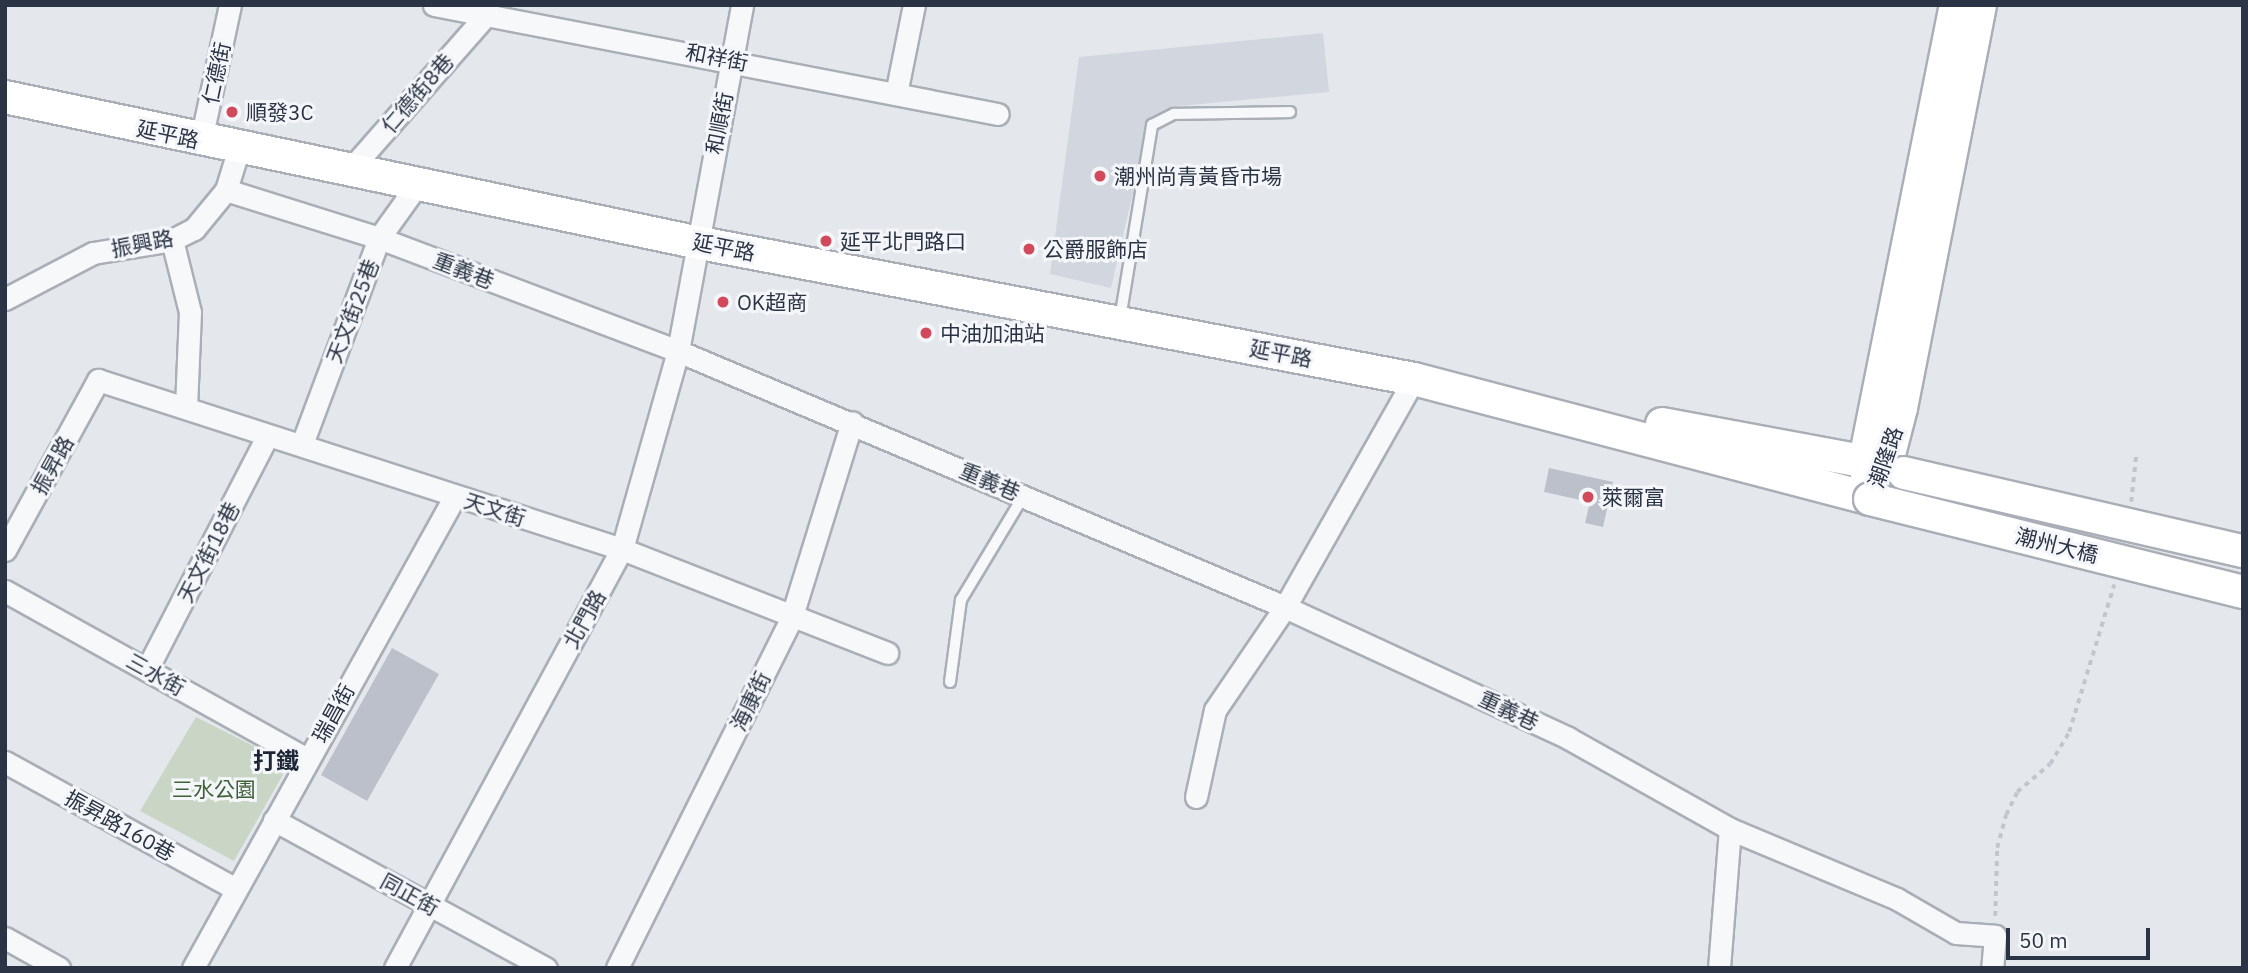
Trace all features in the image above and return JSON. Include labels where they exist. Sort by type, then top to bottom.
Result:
[{"type":"street","name":"仁德街","points":[[201,141],[230,5]]},
{"type":"street","name":"和祥街","points":[[434,5],[486,15],[534,14],[731,60],[998,114]]},
{"type":"street","name":"和順街","points":[[695,242],[742,5]]},
{"type":"street","points":[[896,94],[914,5]]},
{"type":"street","name":"潮隆路","points":[[1885,466],[1956,5]]},
{"type":"street","name":"潮隆路","points":[[1870,499],[1885,466],[1980,5]]},
{"type":"street","name":"仁德街8巷","points":[[349,171],[486,15]]},
{"type":"street","name":"延平路","points":[[5,97],[201,141],[695,242],[1429,383],[1885,466]]},
{"type":"street","name":"振興路","points":[[5,299],[93,253],[172,240],[194,229],[226,190],[239,148]]},
{"type":"street","name":"天文街25巷","points":[[302,444],[379,238],[417,185]]},
{"type":"street","name":"重義巷","points":[[226,190],[379,238],[678,351],[852,422],[1285,607],[1568,738],[1730,829],[1897,900],[1956,933],[1995,936]]},
{"type":"street","points":[[172,240],[190,312],[186,408]]},
{"type":"street","name":"北門路","points":[[395,968],[622,549],[678,351],[695,242]]},
{"type":"street","name":"天文街","points":[[98,380],[622,549],[791,619],[887,653]]},
{"type":"street","name":"振昇路","points":[[5,550],[98,380]]},
{"type":"street","name":"延平路","points":[[1429,383],[1870,499]]},
{"type":"street","points":[[1196,797],[1214,710],[1285,607],[1429,383]]},
{"type":"street","name":"海康街","points":[[618,968],[791,619],[852,422]]},
{"type":"street","name":"天文街18巷","points":[[147,669],[268,435]]},
{"type":"street","name":"潮州大橋","points":[[1885,466],[2243,551]]},
{"type":"street","name":"瑞昌街","points":[[193,968],[455,496]]},
{"type":"street","name":"潮州大橋","points":[[1870,499],[2243,592]]},
{"type":"street","name":"三水街","points":[[5,591],[307,759]]},
{"type":"street","name":"振昇路160巷","points":[[5,762],[236,889]]},
{"type":"street","name":"同正街","points":[[274,820],[545,968]]},
{"type":"street","points":[[1719,968],[1730,829]]},
{"type":"street","points":[[1992,968],[1995,936]]},
{"type":"street","points":[[5,938],[59,968]]},
{"type":"lane","points":[[1119,322],[1152,125],[1174,114],[1290,112]]},
{"type":"lane","points":[[950,682],[961,600],[1024,495]]},
{"type":"path","points":[[2129,510],[2136,455]]},
{"type":"path","points":[[1995,936],[1997,848],[2006,815],[2017,792],[2050,764],[2069,732],[2105,629],[2116,572]]},
{"type":"shaded area","name":"潮州尚青黃昏市場","points":[[1323,33],[1329,92],[1179,106],[1150,118],[1111,288],[1050,274],[1079,57]]},
{"type":"green space","name":"三水公園","points":[[196,717],[289,764],[234,861],[140,811]]},
{"type":"building","name":"萊爾富","points":[[1549,468],[1613,482],[1603,527],[1585,523],[1590,502],[1544,492]]},
{"type":"building","points":[[392,648],[439,674],[367,801],[321,775]]},
{"type":"place","name":"順發3C","points":[[232,112]]},
{"type":"place","name":"潮州尚青黃昏市場","points":[[1100,176]]},
{"type":"place","name":"延平北門路口","points":[[826,241]]},
{"type":"place","name":"公爵服飾店","points":[[1029,249]]},
{"type":"place","name":"OK超商","points":[[723,302]]},
{"type":"place","name":"中油加油站","points":[[926,333]]},
{"type":"place","name":"萊爾富","points":[[1588,497]]},
{"type":"district","name":"打鐵","points":[[276,760]]}]
